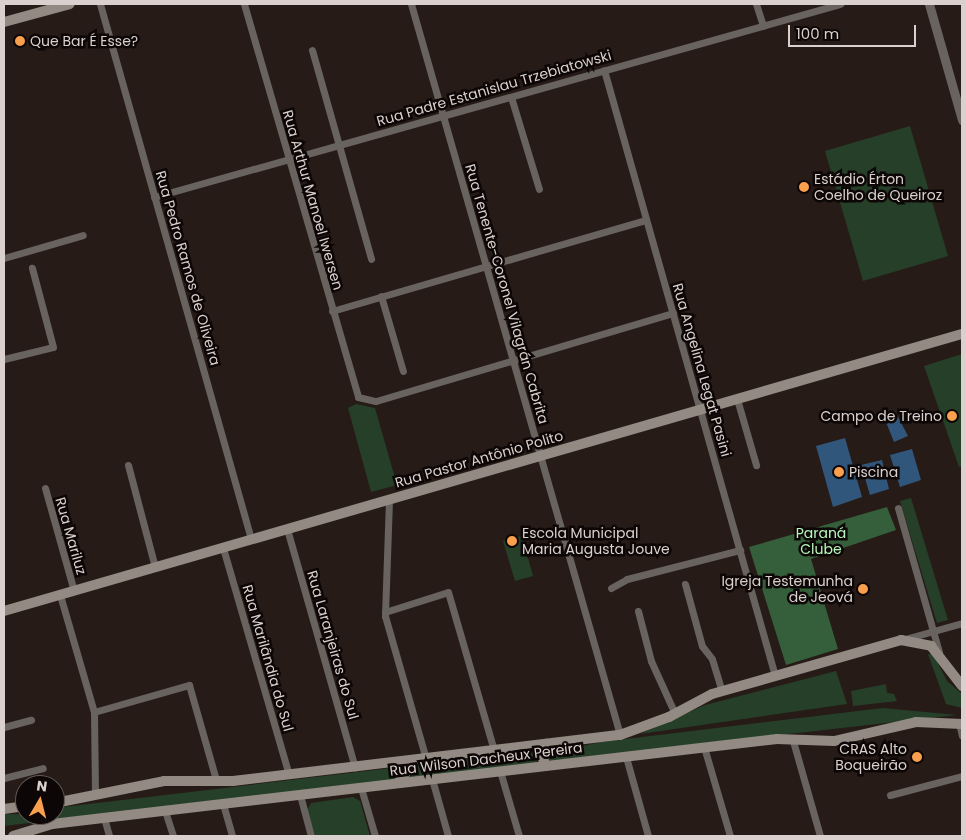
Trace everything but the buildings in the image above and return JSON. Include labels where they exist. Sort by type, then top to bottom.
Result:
[{"type":"main road","points":[[4,22],[70,4]]},
{"type":"main road","name":"Rua Pastor Antônio Polito","points":[[4,611],[962,334]]},
{"type":"main road","points":[[901,640],[923,642],[939,652],[962,686]]},
{"type":"main road","name":"Rua Wilson Dacheux Pereira","points":[[65,800],[164,781],[289,775],[620,735],[675,714],[722,691],[901,640]]},
{"type":"main road","name":"Rua Wilson Dacheux Pereira","points":[[12,836],[37,833],[104,818],[704,747],[834,740],[916,722],[961,723]]},
{"type":"main road","points":[[546,766],[541,754],[547,744]]},
{"type":"main road","points":[[396,762],[407,771],[398,783]]},
{"type":"street","name":"Rua Pedro Ramos de Oliveira","points":[[100,4],[251,540]]},
{"type":"street","name":"Rua Arthur Manoel Iwersen","points":[[244,4],[355,391],[363,400],[376,401],[513,360]]},
{"type":"street","name":"Rua Tenente-Coronel Vilagrán Cabrita","points":[[411,4],[620,735]]},
{"type":"street","points":[[756,4],[763,26]]},
{"type":"street","name":"Rua Padre Estanislau Trzebiatowski","points":[[154,197],[763,26],[835,4]]},
{"type":"street","points":[[929,4],[962,120]]},
{"type":"street","points":[[312,50],[371,259]]},
{"type":"street","name":"Rua Angelina Legat Pasini","points":[[604,70],[775,676]]},
{"type":"street","points":[[511,96],[539,189]]},
{"type":"street","points":[[332,311],[646,220]]},
{"type":"street","points":[[4,258],[84,235]]},
{"type":"street","points":[[4,359],[53,346],[32,268]]},
{"type":"street","points":[[381,296],[403,370]]},
{"type":"street","points":[[513,360],[673,313]]},
{"type":"street","points":[[737,399],[756,466]]},
{"type":"street","points":[[128,465],[156,567]]},
{"type":"street","name":"Rua Mariluz","points":[[44,488],[74,591]]},
{"type":"street","points":[[389,500],[385,612],[426,758]]},
{"type":"street","points":[[898,508],[939,652]]},
{"type":"street","name":"Rua Laranjeiras do Sul","points":[[287,529],[356,767]]},
{"type":"street","name":"Rua Marilândia do Sul","points":[[223,548],[289,775]]},
{"type":"street","points":[[611,588],[627,579],[740,550]]},
{"type":"street","points":[[686,584],[702,646],[712,659],[722,691]]},
{"type":"street","points":[[385,612],[448,592],[494,750]]},
{"type":"street","points":[[60,595],[94,712],[95,794]]},
{"type":"street","points":[[638,611],[652,661],[675,714]]},
{"type":"street","points":[[901,640],[962,623]]},
{"type":"street","points":[[94,712],[189,685],[216,780]]},
{"type":"street","points":[[4,727],[31,720]]},
{"type":"street","points":[[961,723],[962,736]]},
{"type":"street","points":[[793,741],[820,836]]},
{"type":"street","points":[[704,747],[730,836]]},
{"type":"street","points":[[626,756],[648,836]]},
{"type":"street","points":[[4,778],[43,768]]},
{"type":"street","points":[[500,771],[519,836]]},
{"type":"street","points":[[890,795],[962,776]]},
{"type":"street","points":[[432,779],[448,836]]},
{"type":"street","points":[[361,788],[375,836]]},
{"type":"street","points":[[300,795],[312,836]]},
{"type":"street","points":[[223,804],[232,836]]},
{"type":"street","points":[[165,811],[173,836]]},
{"type":"street","points":[[104,818],[109,836]]},
{"type":"green space","points":[[910,126],[948,256],[863,281],[825,151]]},
{"type":"green space","name":"Campo de Treino","points":[[962,354],[962,466],[959,467],[924,366]]},
{"type":"green space","points":[[356,404],[375,408],[397,485],[371,492],[348,408]]},
{"type":"green space","points":[[911,498],[948,620],[937,623],[900,501]]},
{"type":"green space","name":"Paraná Clube","points":[[887,507],[896,530],[811,559],[838,649],[786,665],[749,547]]},
{"type":"green space","points":[[522,536],[533,576],[515,581],[503,541]]},
{"type":"green space","points":[[928,654],[933,654],[947,681],[962,694],[962,708],[946,704]]},
{"type":"green space","points":[[836,671],[847,704],[640,734],[705,705]]},
{"type":"green space","points":[[886,684],[887,693],[894,694],[897,701],[853,706],[851,691]]},
{"type":"green space","points":[[883,708],[957,715],[549,761],[546,754],[601,742]]},
{"type":"green space","points":[[535,751],[537,763],[65,819],[65,807]]},
{"type":"green space","points":[[353,797],[360,801],[370,836],[315,836],[307,810],[311,803]]},
{"type":"green space","points":[[4,814],[15,814],[15,825],[4,826]]},
{"type":"water","points":[[895,411],[908,436],[894,442],[886,422]]},
{"type":"water","name":"Piscina","points":[[845,438],[862,497],[833,507],[816,446]]},
{"type":"water","name":"Piscina","points":[[912,449],[921,480],[900,487],[890,455]]},
{"type":"water","name":"Piscina","points":[[882,460],[889,489],[870,495],[861,465]]},
{"type":"place","name":"Que Bar É Esse?","points":[[20,41]]},
{"type":"place","name":"Estádio Érton Coelho de Queiroz","points":[[804,187]]},
{"type":"place","name":"Campo de Treino","points":[[952,416]]},
{"type":"place","name":"Piscina","points":[[839,472]]},
{"type":"place","name":"Escola Municipal Maria Augusta Jouve","points":[[512,541]]},
{"type":"place","name":"Igreja Testemunha de Jeová","points":[[863,589]]},
{"type":"place","name":"CRAS Alto Boqueirão","points":[[917,757]]}]
